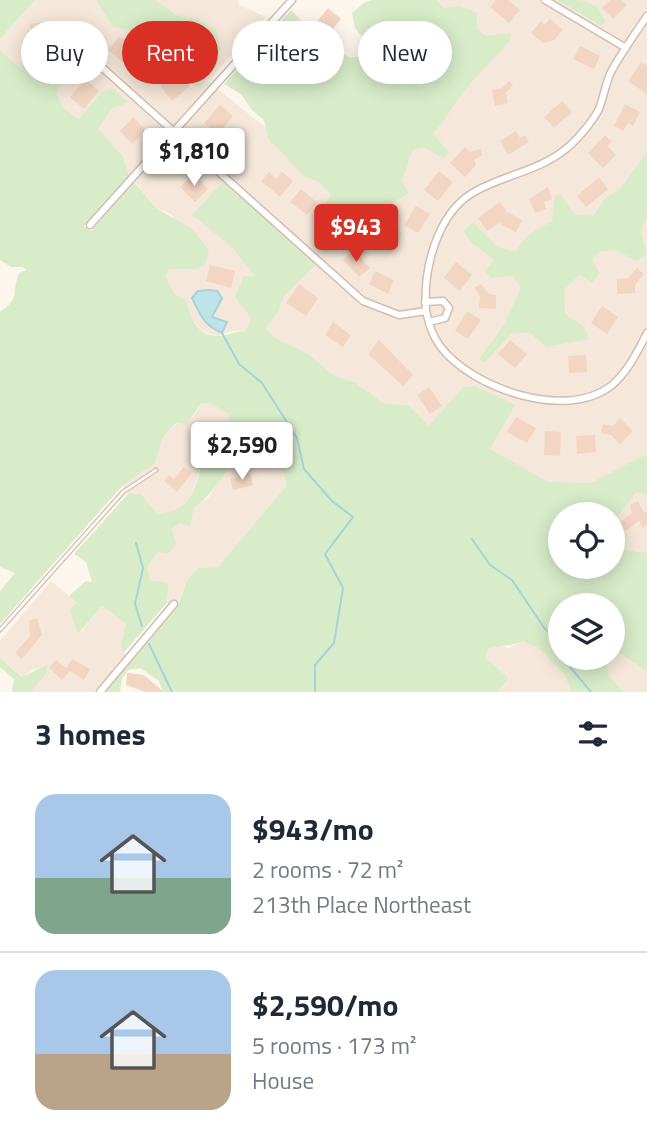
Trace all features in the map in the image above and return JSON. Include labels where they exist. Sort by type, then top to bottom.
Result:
[{"type":"street","points":[[90,225],[292,0]]},
{"type":"street","points":[[545,0],[626,48]]},
{"type":"street","points":[[647,16],[611,72],[597,112],[566,149],[530,169],[473,192],[455,210],[442,228],[428,264],[424,287],[432,334],[450,358],[494,385],[539,402],[578,399],[610,387],[635,357],[647,333]]},
{"type":"street","points":[[108,73],[363,301],[399,314],[426,311]]},
{"type":"street","points":[[425,302],[443,301],[449,308],[445,318],[429,321]]},
{"type":"street","points":[[100,692],[174,604]]},
{"type":"lane","points":[[0,630],[123,492],[156,470]]},
{"type":"shaded area","points":[[35,0],[107,0],[133,21],[122,21],[122,84],[212,84],[360,204],[378,84],[452,84],[452,21],[387,21],[390,0],[647,0],[647,480],[637,492],[647,495],[647,553],[625,550],[625,502],[548,502],[548,509],[479,478],[354,382],[335,376],[307,353],[277,339],[266,328],[278,312],[252,318],[245,332],[233,331],[217,336],[203,331],[190,318],[187,301],[175,294],[165,276],[170,269],[195,269],[171,214],[156,208],[129,175],[123,156],[98,129],[111,110],[127,102],[102,92],[79,119],[64,108],[57,94],[57,84],[108,84],[108,21],[21,21],[19,67],[0,50],[0,39]]},
{"type":"shaded area","points":[[155,0],[238,0],[239,5],[266,17],[262,21],[232,21],[232,55],[218,70],[218,21],[198,21],[178,16]]},
{"type":"shaded area","points":[[210,403],[228,414],[231,431],[222,440],[212,440],[206,448],[190,501],[174,512],[158,514],[141,494],[129,493],[122,486],[155,463],[163,437],[177,423],[193,417],[201,404]]},
{"type":"shaded area","points":[[263,448],[276,449],[282,460],[286,486],[218,567],[198,568],[186,582],[175,609],[167,603],[169,583],[150,580],[148,566],[172,529],[180,523],[189,527],[194,508],[209,497],[223,472],[243,456]]},
{"type":"shaded area","points":[[51,581],[78,603],[79,634],[102,606],[126,624],[121,644],[126,655],[95,692],[31,692],[35,668],[23,677],[0,658],[0,641]]},
{"type":"shaded area","points":[[523,641],[539,647],[548,657],[548,670],[560,670],[572,692],[497,692],[509,678],[486,658],[488,649],[500,646],[508,648]]},
{"type":"shaded area","points":[[625,657],[647,672],[647,692],[624,692],[609,676],[607,670],[625,670]]},
{"type":"green space","points":[[0,0],[35,0],[0,39]]},
{"type":"green space","points":[[96,0],[155,0],[178,16],[201,21],[122,21],[122,28],[113,27]]},
{"type":"green space","points":[[373,0],[436,0],[444,8],[460,6],[477,13],[477,29],[486,36],[510,33],[511,40],[458,99],[433,134],[449,152],[443,158],[424,147],[413,150],[401,180],[409,193],[394,202],[388,214],[402,234],[397,245],[342,235],[329,241],[319,233],[320,212],[331,195],[318,181],[305,177],[268,139],[264,120],[252,110],[241,94],[224,84],[232,75],[232,84],[344,84],[344,54],[351,58],[358,56],[358,84],[452,84],[452,21],[358,21],[358,32],[352,13],[364,3]]},
{"type":"green space","points":[[557,0],[580,0],[598,7],[605,21],[602,26]]},
{"type":"green space","points":[[291,10],[300,21],[281,21]]},
{"type":"green space","points":[[0,50],[21,66],[21,84],[61,84],[57,94],[64,108],[79,119],[102,92],[112,87],[128,102],[111,110],[98,129],[123,156],[129,175],[84,226],[91,231],[134,182],[156,208],[192,229],[209,250],[205,265],[195,269],[170,269],[165,276],[175,294],[187,301],[192,319],[205,333],[218,336],[245,332],[251,318],[235,297],[244,276],[255,276],[230,245],[192,215],[223,182],[317,263],[284,296],[278,312],[266,328],[277,339],[307,353],[335,376],[354,382],[383,403],[409,406],[429,426],[463,387],[476,386],[515,405],[490,449],[548,482],[591,483],[647,454],[647,495],[637,492],[625,507],[625,502],[548,502],[548,579],[625,579],[625,550],[647,553],[647,672],[625,657],[625,593],[548,593],[548,657],[539,648],[523,641],[488,649],[486,658],[509,678],[497,692],[163,692],[159,681],[140,668],[128,670],[122,679],[120,692],[105,692],[177,608],[186,582],[198,568],[218,567],[286,486],[282,460],[276,449],[260,449],[248,453],[229,469],[194,508],[190,527],[180,523],[172,529],[176,544],[168,554],[158,552],[148,566],[150,580],[169,583],[167,603],[123,653],[121,644],[126,624],[102,606],[78,634],[70,610],[77,603],[69,596],[86,581],[92,582],[86,562],[74,554],[129,493],[141,494],[158,514],[174,511],[191,496],[206,450],[213,439],[222,440],[230,431],[228,414],[210,403],[201,404],[186,424],[176,423],[163,437],[155,463],[122,486],[0,624],[0,591],[15,573],[0,567],[0,312],[11,303],[19,273],[26,270],[23,267],[11,267],[0,260]]},
{"type":"green space","points":[[647,152],[647,214],[641,232],[646,254],[638,261],[615,250],[599,252],[592,260],[600,273],[592,283],[580,274],[564,290],[565,314],[584,327],[589,339],[546,347],[529,332],[511,334],[484,363],[479,359],[505,323],[521,288],[513,276],[491,278],[485,271],[494,260],[471,242],[463,231],[473,222],[497,247],[515,252],[531,234],[552,222],[555,196],[561,194],[574,214],[593,216],[606,197],[620,189]]},
{"type":"green space","points":[[0,658],[22,677],[46,666],[47,672],[31,692],[12,692],[14,679],[0,667]]},
{"type":"green space","points":[[560,670],[608,670],[609,676],[624,692],[572,692]]},
{"type":"water","points":[[198,291],[217,291],[222,298],[212,317],[227,322],[222,333],[206,322],[192,298]]},
{"type":"building","points":[[496,0],[508,0],[520,10],[509,23],[490,7]]},
{"type":"building","points":[[610,0],[622,0],[627,5],[613,19],[602,8]]},
{"type":"building","points":[[328,8],[341,19],[339,21],[317,21]]},
{"type":"building","points":[[550,19],[563,30],[554,40],[543,43],[531,33],[541,21],[545,25]]},
{"type":"building","points":[[120,36],[122,38],[122,62],[108,50]]},
{"type":"building","points":[[580,46],[600,56],[594,69],[573,59]]},
{"type":"building","points":[[641,62],[647,66],[647,94],[628,81]]},
{"type":"building","points":[[509,81],[513,85],[506,93],[508,103],[495,106],[492,90],[502,88]]},
{"type":"building","points":[[81,84],[91,84],[99,91],[84,109],[70,97]]},
{"type":"building","points":[[188,84],[190,86],[172,101],[160,86]]},
{"type":"building","points":[[562,101],[572,112],[554,128],[544,117]]},
{"type":"building","points":[[625,104],[640,112],[633,126],[628,123],[623,131],[614,126]]},
{"type":"building","points":[[220,105],[233,116],[218,134],[204,123]]},
{"type":"building","points":[[133,117],[146,130],[132,144],[120,131]]},
{"type":"building","points":[[516,131],[520,138],[525,135],[529,142],[508,155],[500,141]]},
{"type":"building","points":[[605,135],[612,142],[607,146],[616,155],[603,168],[588,153]]},
{"type":"building","points":[[465,147],[470,152],[481,149],[482,156],[474,159],[476,165],[465,177],[450,163]]},
{"type":"building","points":[[439,171],[453,182],[438,201],[424,190]]},
{"type":"building","points":[[269,172],[276,179],[282,172],[293,181],[280,197],[261,181]]},
{"type":"building","points":[[194,174],[208,189],[195,202],[180,187]]},
{"type":"building","points":[[599,177],[608,189],[586,207],[577,196]]},
{"type":"building","points":[[548,187],[552,199],[544,202],[546,209],[535,213],[529,199]]},
{"type":"building","points":[[301,189],[317,202],[307,215],[290,202]]},
{"type":"building","points":[[500,202],[507,212],[522,220],[516,232],[499,223],[487,231],[478,218]]},
{"type":"building","points":[[416,206],[430,214],[418,233],[404,225]]},
{"type":"building","points":[[354,250],[370,268],[359,277],[343,260]]},
{"type":"building","points":[[456,262],[472,275],[460,291],[444,278]]},
{"type":"building","points":[[210,265],[235,271],[231,288],[206,281]]},
{"type":"building","points":[[637,268],[644,274],[635,285],[635,293],[617,294],[617,279],[628,278]]},
{"type":"building","points":[[375,271],[394,280],[388,294],[369,284]]},
{"type":"building","points":[[299,284],[318,298],[306,316],[286,303]]},
{"type":"building","points":[[481,284],[489,294],[496,295],[496,309],[479,308],[480,296],[474,288]]},
{"type":"building","points":[[602,306],[618,317],[607,334],[591,323]]},
{"type":"building","points":[[467,311],[481,320],[468,339],[455,331]]},
{"type":"building","points":[[333,322],[351,335],[343,347],[325,335]]},
{"type":"building","points":[[379,340],[413,375],[403,386],[368,354]]},
{"type":"building","points":[[510,340],[527,354],[515,368],[498,354]]},
{"type":"building","points":[[586,355],[587,372],[569,373],[568,356]]},
{"type":"building","points":[[429,387],[442,406],[430,414],[417,395]]},
{"type":"building","points":[[516,417],[536,428],[527,443],[507,432]]},
{"type":"building","points":[[620,418],[633,431],[620,444],[611,435],[601,433],[603,424],[613,426]]},
{"type":"building","points":[[545,431],[561,432],[560,456],[544,455]]},
{"type":"building","points":[[595,435],[596,452],[577,454],[576,436]]},
{"type":"building","points":[[184,467],[192,473],[177,492],[164,481],[169,475],[174,479]]},
{"type":"building","points":[[250,473],[253,485],[233,490],[230,479]]},
{"type":"building","points":[[638,501],[644,513],[647,512],[647,526],[642,527],[639,521],[625,531],[625,519],[632,513],[630,505]]},
{"type":"building","points":[[37,618],[42,635],[22,659],[15,653],[30,636],[29,621]]},
{"type":"building","points":[[72,659],[90,669],[84,680],[70,671],[62,680],[49,668],[56,660],[66,668]]},
{"type":"building","points":[[127,673],[144,675],[164,692],[145,692],[126,685]]},
{"type":"waterway","points":[[222,333],[239,364],[262,383],[297,438],[304,469],[332,501],[353,517],[325,554],[343,588],[334,643],[315,665],[315,692]]},
{"type":"waterway","points":[[472,539],[490,565],[512,580],[548,632]]},
{"type":"waterway","points":[[136,543],[143,568],[135,604],[142,626]]},
{"type":"waterway","points":[[149,644],[172,692]]},
{"type":"waterway","points":[[573,670],[591,692]]}]
